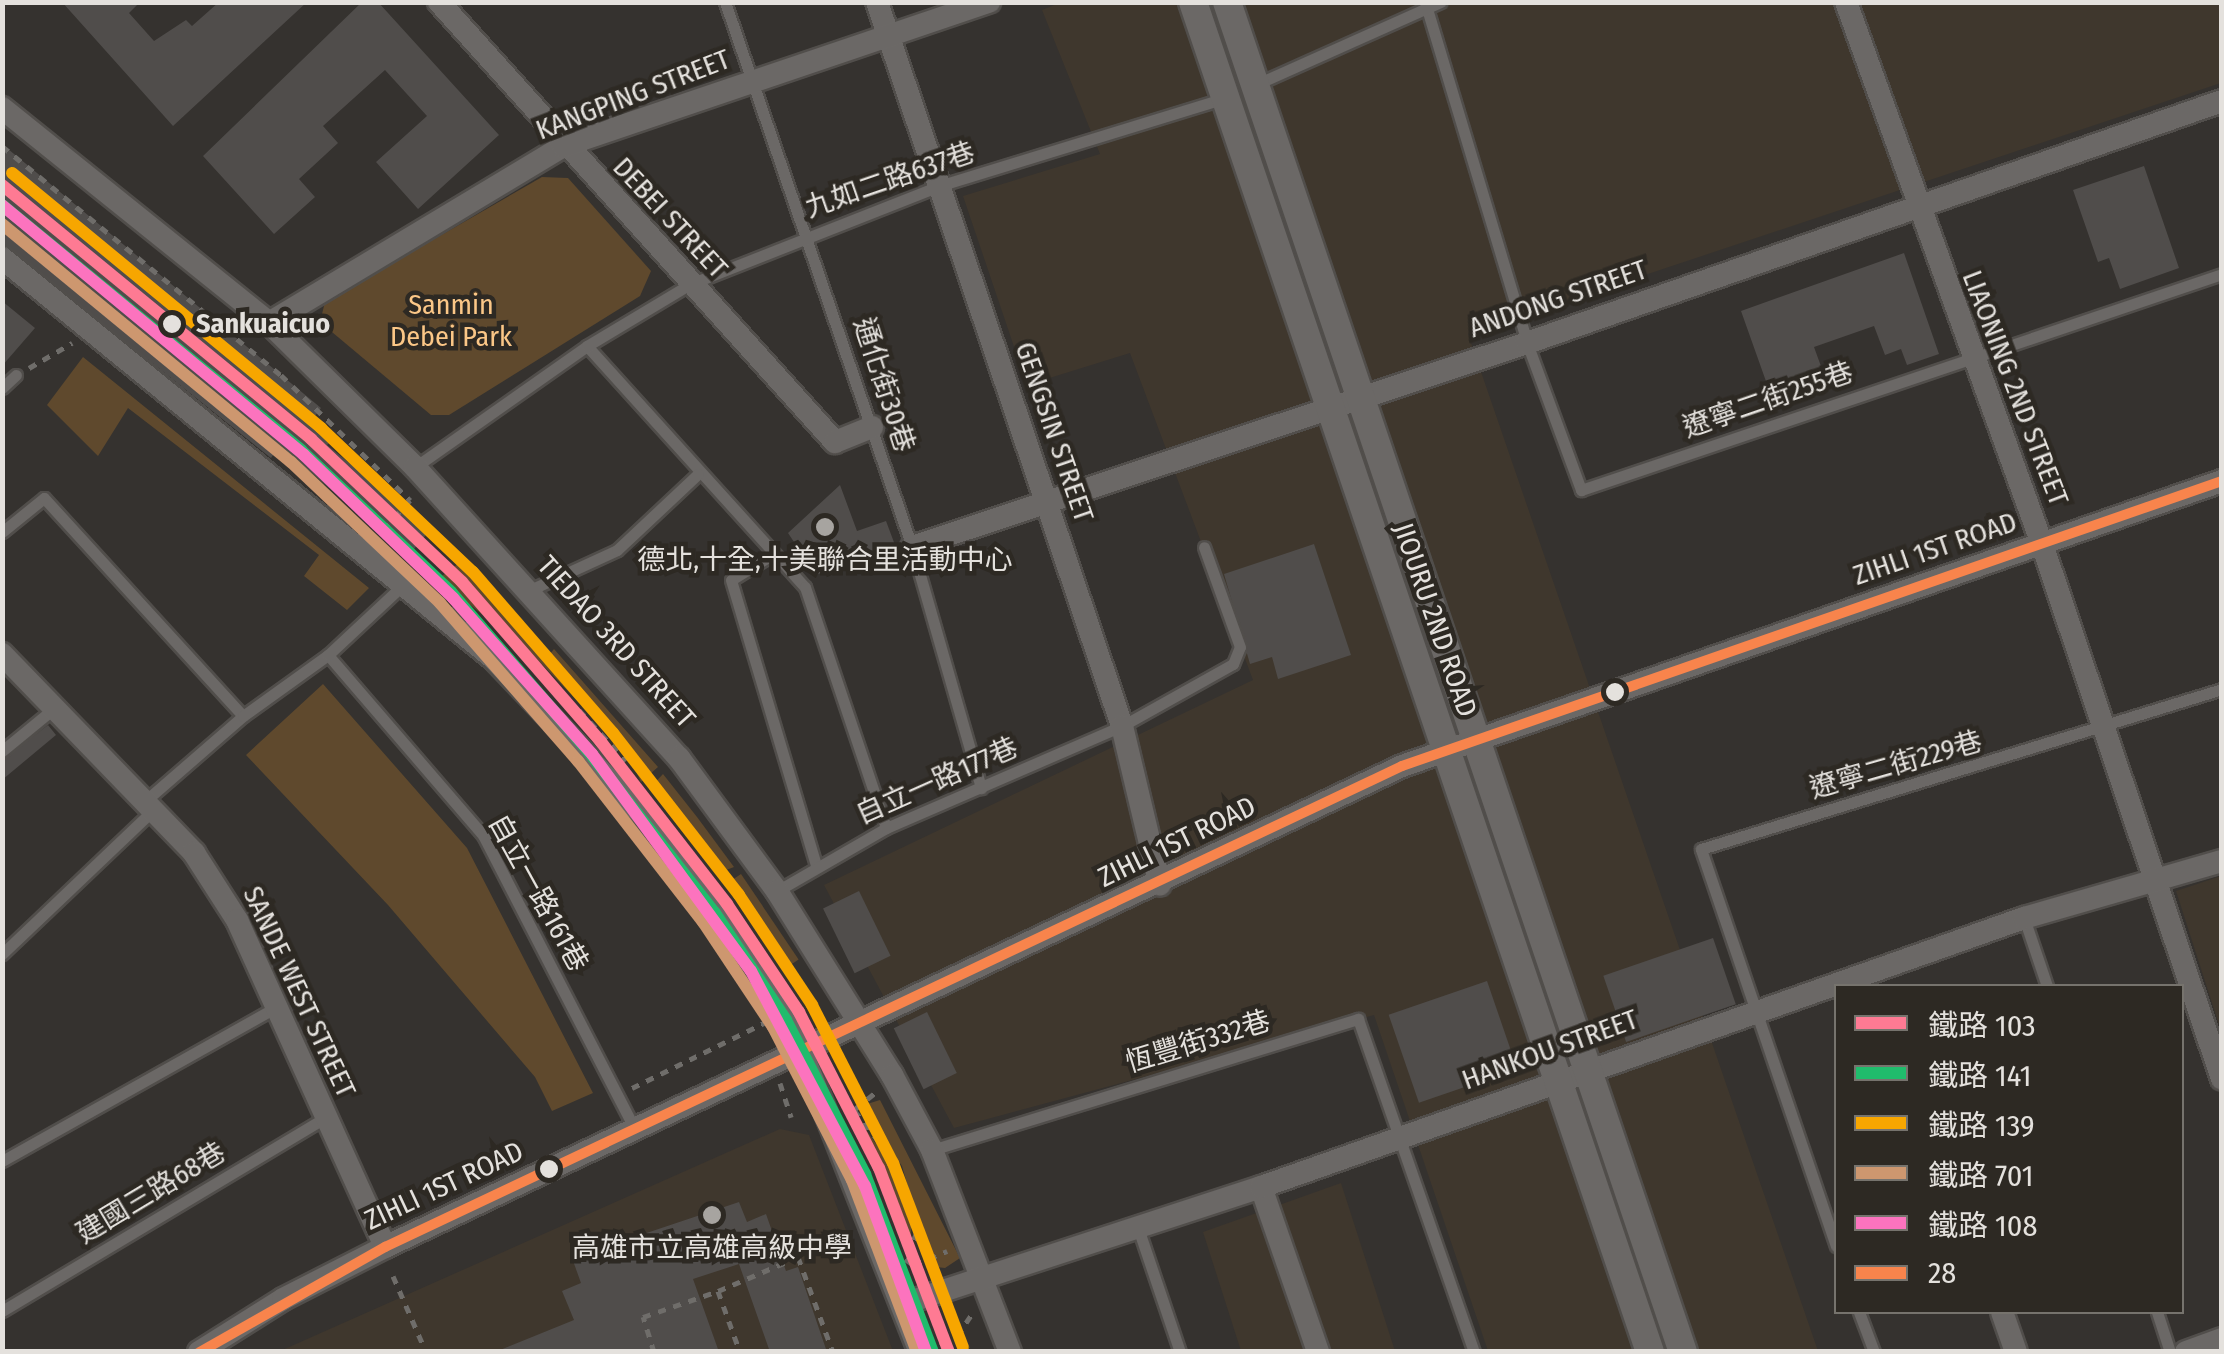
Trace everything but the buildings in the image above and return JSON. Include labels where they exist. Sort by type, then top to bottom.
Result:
[{"type":"street","name":"DEBEI STREET","points":[[439,2],[563,146],[835,442],[872,428]]},
{"type":"street","name":"GENGSIN STREET","points":[[877,2],[1122,726],[1160,885]]},
{"type":"street","name":"KANGPING STREET","points":[[269,324],[563,146],[890,40],[988,2]]},
{"type":"street","name":"JIOURU 2ND ROAD","points":[[1193,2],[1650,1352]]},
{"type":"street","name":"JIOURU 2ND ROAD","points":[[1226,2],[1684,1352]]},
{"type":"street","name":"LIAONING 2ND STREET","points":[[1846,2],[1915,205],[2042,544],[2222,1079]]},
{"type":"street","name":"ANDONG STREET","points":[[912,547],[1330,410],[2222,101]]},
{"type":"street","name":"TIEDAO 3RD STREET","points":[[2,108],[269,324],[415,467],[678,758],[777,892],[862,1026],[932,1150],[1010,1352]]},
{"type":"street","points":[[2,258],[494,659],[650,822],[784,1007],[806,1052],[903,1304],[928,1349]]},
{"type":"street","name":"ZIHLI 1ST ROAD","points":[[199,1352],[283,1298],[385,1248],[1446,748],[2222,481]]},
{"type":"street","name":"SANDE WEST STREET","points":[[2,654],[202,866],[237,920],[385,1248]]},
{"type":"street","name":"HANKOU STREET","points":[[1857,984],[1888,976],[2024,918],[2222,861]]},
{"type":"street","name":"HANKOU STREET","points":[[903,1304],[1261,1187],[1588,1067],[1754,1011],[1834,990]]},
{"type":"street","points":[[1261,1187],[1318,1352]]},
{"type":"street","points":[[2003,1314],[2016,1352]]},
{"type":"street","points":[[2186,1352],[2222,1340]]},
{"type":"lane","name":"通化街30巷","points":[[725,2],[912,547],[982,788]]},
{"type":"lane","points":[[1254,85],[1440,2]]},
{"type":"lane","points":[[1426,5],[1526,343]]},
{"type":"lane","name":"九如二路637巷","points":[[415,467],[587,346],[690,284],[939,186],[1226,98]]},
{"type":"lane","name":"遼寧二街255巷","points":[[1526,343],[1581,490],[2222,274]]},
{"type":"lane","points":[[587,346],[698,474],[805,587],[886,828]]},
{"type":"lane","points":[[2,388],[16,375]]},
{"type":"lane","points":[[530,590],[617,550],[698,474]]},
{"type":"lane","points":[[2,532],[44,498],[243,716]]},
{"type":"lane","name":"自立一路177巷","points":[[777,892],[816,865],[886,828],[1122,726],[1233,664],[1240,647],[1204,547]]},
{"type":"lane","points":[[773,554],[731,580],[816,865]]},
{"type":"lane","points":[[2,954],[243,716],[328,655],[404,584]]},
{"type":"lane","name":"自立一路161巷","points":[[328,655],[483,835],[635,1129]]},
{"type":"lane","name":"遼寧二街229巷","points":[[1754,1011],[1701,849],[2105,730],[2222,689]]},
{"type":"lane","points":[[2,752],[52,710]]},
{"type":"lane","points":[[2024,918],[2046,984]]},
{"type":"lane","points":[[2,1161],[146,1086],[276,1007]]},
{"type":"lane","points":[[1754,1011],[1834,1240]]},
{"type":"lane","name":"恆豐街332巷","points":[[932,1150],[1358,1019],[1400,1137]]},
{"type":"lane","name":"建國三路68巷","points":[[2,1311],[325,1118]]},
{"type":"lane","points":[[1400,1137],[1474,1352]]},
{"type":"lane","points":[[1138,1228],[1180,1352]]},
{"type":"lane","points":[[1861,1314],[1874,1352]]},
{"type":"lane","points":[[2158,1314],[2170,1352]]},
{"type":"path","points":[[2,146],[281,375],[410,500],[374,541]]},
{"type":"path","points":[[16,375],[92,331]]},
{"type":"path","points":[[630,1088],[754,1033],[766,1019]]},
{"type":"path","points":[[843,1112],[854,1110],[876,1092]]},
{"type":"path","points":[[854,1110],[890,1154],[911,1204],[916,1232],[905,1259],[914,1265],[947,1251]]},
{"type":"path","points":[[654,1352],[643,1317],[798,1257],[833,1352]]},
{"type":"path","points":[[393,1276],[426,1352]]},
{"type":"path","points":[[718,1290],[740,1352]]},
{"type":"path","points":[[928,1349],[957,1336],[972,1312]]},
{"type":"shaded area","points":[[1062,2],[2221,3],[2221,83],[1468,334],[1818,1351],[1488,1351],[1374,1015],[954,1128],[824,885],[1253,680],[1130,353],[1027,385],[963,196],[1100,154],[1042,10]]},
{"type":"shaded area","points":[[2222,876],[2221,1031],[2176,891]]},
{"type":"shaded area","name":"高雄市立高雄高級中學","points":[[780,1129],[809,1135],[893,1351],[278,1352]]},
{"type":"shaded area","points":[[1341,1183],[1395,1351],[1241,1351],[1203,1232]]},
{"type":"green space","name":"Sanmin Debei Park","points":[[542,177],[568,178],[651,271],[640,296],[449,415],[431,415],[320,322],[325,302]]},
{"type":"green space","points":[[83,357],[369,588],[347,610],[304,576],[319,555],[128,408],[98,456],[47,405]]},
{"type":"green space","points":[[459,563],[549,655],[554,649],[658,767],[641,782],[627,752],[533,655],[438,579]]},
{"type":"green space","points":[[323,684],[467,848],[593,1093],[552,1111],[535,1077],[388,905],[246,755]]},
{"type":"green space","points":[[663,774],[734,867],[716,874],[649,789]]},
{"type":"green space","points":[[741,874],[799,959],[783,970],[725,885]]},
{"type":"green space","points":[[880,1100],[960,1258],[945,1268],[936,1267],[924,1242],[902,1166],[872,1122],[867,1104]]},
{"type":"green space","points":[[856,1116],[895,1170],[911,1215],[911,1250]]},
{"type":"rail line","name":"139","points":[[12,173],[321,428],[473,572],[613,733],[739,895],[812,1005],[893,1163],[963,1347]]},
{"type":"rail line","name":"103","points":[[2,185],[311,439],[462,582],[601,742],[727,904],[799,1012],[879,1168],[949,1352]]},
{"type":"rail line","name":"141","points":[[2,205],[301,450],[451,592],[589,752],[715,913],[786,1020],[865,1174],[933,1352]]},
{"type":"rail line","name":"108","points":[[2,205],[304,455],[453,598],[592,754],[751,971],[865,1186],[926,1352]]},
{"type":"rail line","name":"701","points":[[2,224],[291,462],[440,603],[578,761],[703,922],[773,1027],[852,1180],[917,1352]]},
{"type":"transit line","name":"28","points":[[200,1352],[385,1247],[1402,766],[2222,481]]},
{"type":"place","name":"Sankuaicuo","points":[[172,324]]},
{"type":"place","name":"德北,十全,十美聯合里活動中心","points":[[825,527]]},
{"type":"place","name":"高雄市立高雄高級中學","points":[[712,1215]]}]
